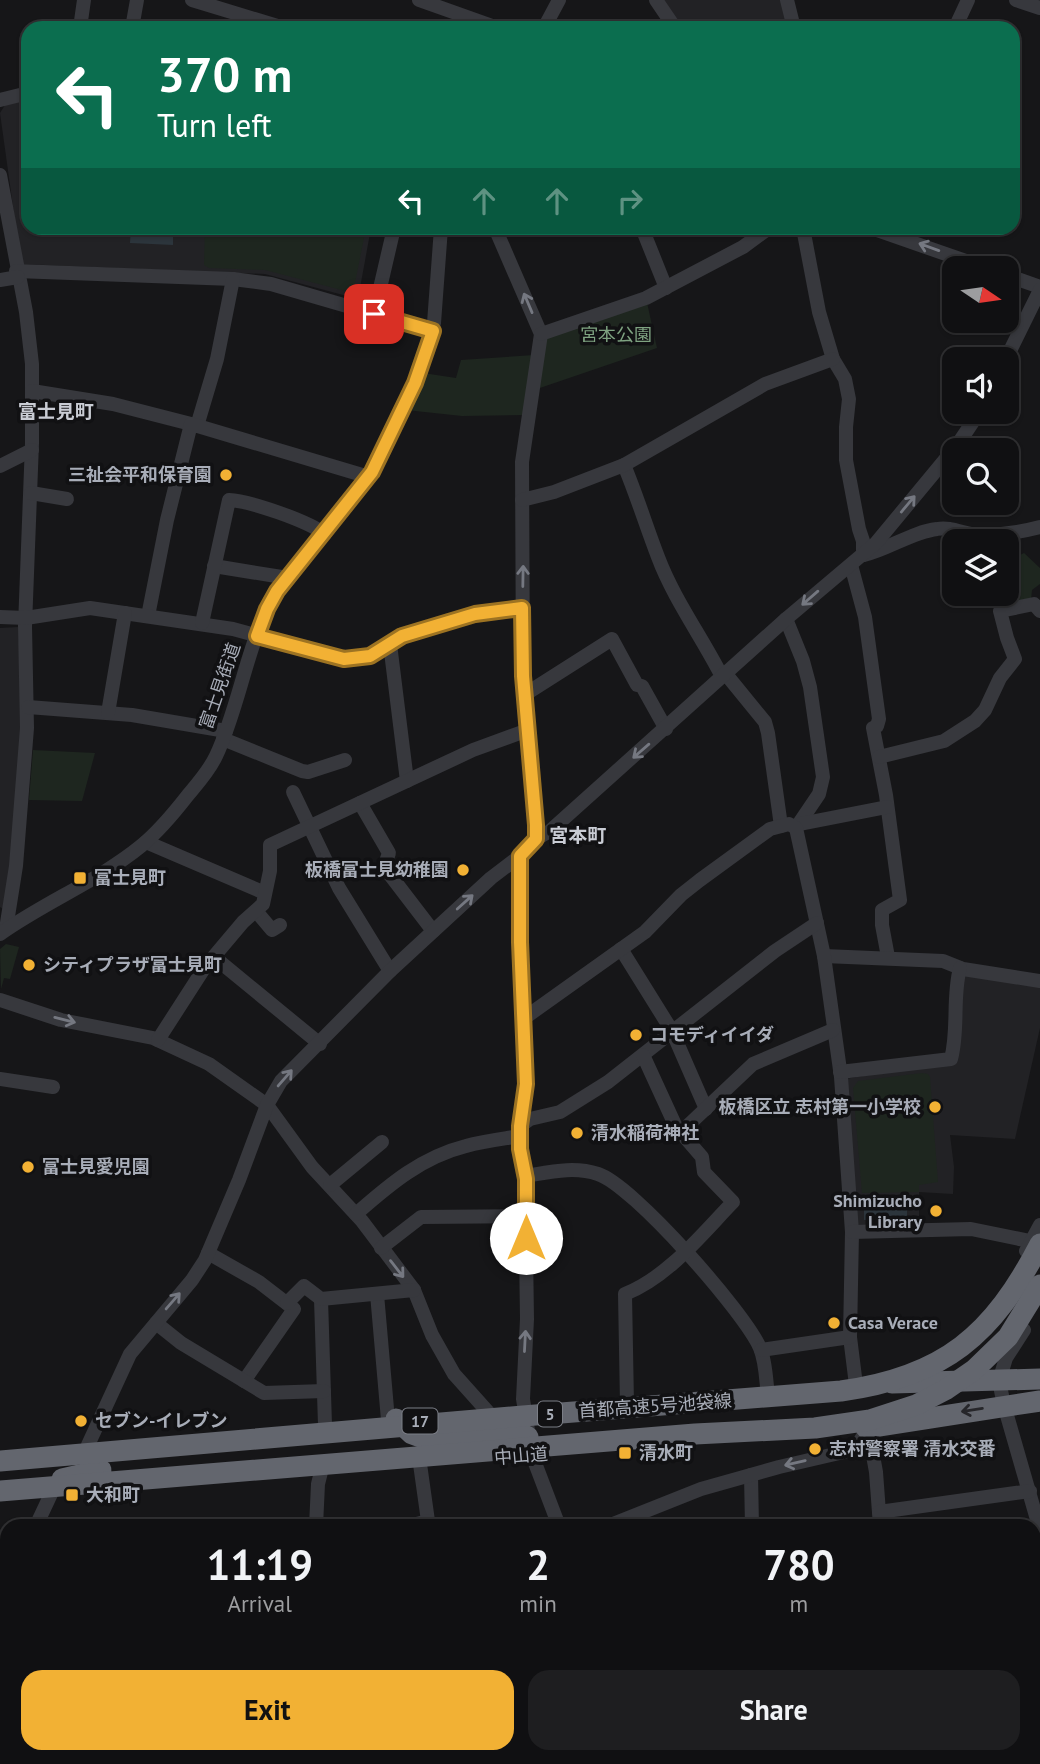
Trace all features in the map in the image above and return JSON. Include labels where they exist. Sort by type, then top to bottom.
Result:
[{"type":"highway","name":"首都高速5号池袋線","points":[[0,1457],[523,1416],[856,1386],[907,1377],[934,1365],[957,1350],[983,1327],[1009,1296],[1037,1243]]},
{"type":"highway","name":"首都高速5号池袋線","points":[[0,1494],[695,1434],[815,1428],[870,1420],[916,1405],[961,1380],[985,1361],[1008,1336],[1040,1285]]},
{"type":"highway","name":"17","points":[[0,1457],[88,1445],[524,1409],[768,1396],[856,1386],[1040,1380]]},
{"type":"highway","name":"中山道","points":[[0,1494],[51,1494],[419,1464],[529,1442],[652,1445],[867,1428],[1040,1401]]},
{"type":"highway","points":[[392,1420],[423,1438],[516,1431],[529,1442]]},
{"type":"highway","name":"5","points":[[0,1494],[101,1470],[662,1425],[695,1434]]},
{"type":"street","points":[[81,21],[84,0]]},
{"type":"street","points":[[133,21],[137,0]]},
{"type":"street","points":[[192,0],[261,21]]},
{"type":"street","points":[[419,0],[478,21]]},
{"type":"street","points":[[548,21],[559,0]]},
{"type":"street","points":[[656,0],[670,21]]},
{"type":"street","points":[[787,0],[792,21]]},
{"type":"street","points":[[958,21],[968,0]]},
{"type":"street","points":[[1016,0],[1040,8]]},
{"type":"street","points":[[0,100],[21,95]]},
{"type":"street","points":[[0,175],[26,312],[32,364],[26,618],[28,707],[23,805],[16,866],[3,932]]},
{"type":"street","points":[[374,314],[392,235]]},
{"type":"street","name":"富士見街道","points":[[3,932],[110,868],[146,842],[205,775],[224,735],[270,603],[369,477],[415,383],[433,331],[440,235]]},
{"type":"street","points":[[498,235],[541,334],[522,462],[524,695],[536,839]]},
{"type":"street","points":[[645,235],[666,288]]},
{"type":"street","points":[[541,334],[646,298],[743,247],[759,235]]},
{"type":"street","points":[[804,235],[819,312],[833,359],[845,379],[849,399],[846,460],[863,541],[863,555]]},
{"type":"street","points":[[895,235],[953,256]]},
{"type":"street","points":[[0,280],[17,274],[233,279],[271,284],[433,331]]},
{"type":"street","points":[[148,616],[167,520],[194,425],[217,359],[233,279]]},
{"type":"street","points":[[1012,347],[1040,289],[1019,280]]},
{"type":"street","points":[[522,500],[554,492],[624,466],[765,384],[833,359]]},
{"type":"street","points":[[32,391],[113,404],[369,477]]},
{"type":"street","points":[[88,1445],[130,1354],[192,1280],[208,1252],[267,1105],[281,1081],[390,971],[491,878],[520,856],[536,839],[550,831],[838,573],[876,543],[971,424]]},
{"type":"street","points":[[0,466],[32,450]]},
{"type":"street","points":[[624,466],[640,502],[658,558],[677,599],[719,671],[725,673],[765,722],[793,826],[824,956],[840,1072],[852,1232],[850,1337],[856,1386],[928,1356],[961,1336],[993,1304],[1037,1243],[1040,1225]]},
{"type":"street","points":[[31,493],[67,499]]},
{"type":"street","points":[[202,624],[229,500],[237,500],[273,512],[317,528],[325,534]]},
{"type":"street","points":[[863,555],[883,551],[926,531],[939,528],[951,528],[978,536],[1040,527]]},
{"type":"street","points":[[851,565],[865,617],[879,719],[877,726],[873,728],[900,900],[882,910],[888,957]]},
{"type":"street","points":[[214,566],[288,578]]},
{"type":"street","points":[[879,757],[944,741],[975,722],[985,710],[1000,678],[1015,659],[1000,611],[1034,604],[1040,611]]},
{"type":"street","points":[[0,617],[26,618],[90,608],[202,624],[344,659],[370,656],[402,636],[475,614],[522,608]]},
{"type":"street","points":[[108,713],[125,613]]},
{"type":"street","points":[[786,619],[810,687],[823,777],[819,794],[793,826]]},
{"type":"street","points":[[524,695],[612,639],[637,685],[642,686],[666,729]]},
{"type":"street","points":[[390,643],[407,781]]},
{"type":"street","points":[[28,707],[158,718],[224,735],[302,771],[308,772],[345,760]]},
{"type":"street","points":[[158,1040],[214,957],[243,922],[263,904],[270,871],[270,845],[473,750],[528,730]]},
{"type":"street","points":[[293,792],[339,888],[390,971]]},
{"type":"street","points":[[360,803],[389,853],[384,867],[433,931]]},
{"type":"street","points":[[523,1019],[645,932],[681,895],[770,829],[887,807]]},
{"type":"street","points":[[146,842],[265,893]]},
{"type":"street","points":[[520,856],[520,942],[526,1084],[520,1131],[526,1216],[524,1409],[529,1442],[556,1519]]},
{"type":"street","points":[[256,911],[272,930],[280,925]]},
{"type":"street","points":[[356,1214],[395,1180],[425,1161],[520,1131],[530,1119],[560,1112],[577,1103],[643,1055],[775,951],[817,923]]},
{"type":"street","points":[[621,949],[672,1031],[706,1109]]},
{"type":"street","points":[[824,956],[943,961],[960,968],[1040,981]]},
{"type":"street","points":[[214,957],[320,1044]]},
{"type":"street","points":[[840,1072],[951,1059],[954,1047],[954,1003],[960,968]]},
{"type":"street","points":[[0,1000],[61,1020],[158,1040],[209,1064],[267,1105],[312,1167],[356,1214],[414,1290],[432,1335],[454,1374],[488,1412]]},
{"type":"street","points":[[680,1133],[753,1064],[833,1030]]},
{"type":"street","points":[[626,1404],[625,1294],[645,1286],[685,1251],[733,1202],[704,1172],[702,1157],[680,1133],[643,1055]]},
{"type":"street","points":[[0,1079],[53,1087]]},
{"type":"street","points":[[330,1185],[382,1142]]},
{"type":"street","points":[[525,1176],[575,1169],[600,1174],[634,1199],[711,1279],[746,1326],[761,1350],[768,1396]]},
{"type":"street","points":[[381,1248],[422,1217],[526,1216]]},
{"type":"street","points":[[852,1232],[971,1229],[1037,1243]]},
{"type":"street","points":[[208,1252],[259,1282],[294,1309],[244,1381]]},
{"type":"street","points":[[287,1303],[304,1286],[321,1299],[414,1290]]},
{"type":"street","points":[[377,1294],[392,1420]]},
{"type":"street","points":[[321,1299],[325,1425]]},
{"type":"street","points":[[1038,1512],[1003,1405],[999,1381],[1006,1358],[1040,1304]]},
{"type":"street","points":[[156,1322],[181,1343],[264,1393],[324,1391]]},
{"type":"street","points":[[761,1350],[850,1337]]},
{"type":"street","points":[[867,1428],[876,1472],[880,1519],[1030,1491]]},
{"type":"street","points":[[626,1519],[701,1489],[848,1451],[857,1446],[867,1428]]},
{"type":"street","points":[[419,1464],[429,1519]]},
{"type":"street","points":[[316,1519],[321,1472]]},
{"type":"street","points":[[751,1475],[752,1519]]},
{"type":"street","points":[[39,1519],[51,1494]]},
{"type":"shaded area","points":[[660,0],[784,0],[788,21],[674,21]]},
{"type":"shaded area","points":[[21,101],[21,235],[370,235],[358,299],[265,274],[21,264],[0,113],[5,105]]},
{"type":"shaded area","points":[[131,235],[173,235],[173,245],[130,243]]},
{"type":"shaded area","points":[[18,627],[23,707],[14,858],[5,910],[0,907],[0,628]]},
{"type":"shaded area","name":"板橋区立 志村第一小学校","points":[[961,974],[1040,985],[1040,1028],[1015,1139],[950,1135],[954,1167],[953,1194],[919,1192],[919,1230],[855,1225],[845,1079],[954,1061]]},
{"type":"shaded area","points":[[907,1201],[907,1218],[864,1220],[864,1203]]},
{"type":"green space","points":[[205,235],[365,235],[353,293],[265,270],[209,268],[204,265]]},
{"type":"green space","name":"宮本公園","points":[[646,298],[657,348],[534,390],[541,334]]},
{"type":"green space","points":[[534,355],[526,415],[462,416],[406,410],[423,373],[456,378],[461,360]]},
{"type":"green space","points":[[1024,553],[1040,568],[1040,584],[1032,590],[1031,600],[1019,602],[1019,556]]},
{"type":"green space","points":[[33,750],[95,753],[82,801],[29,800]]},
{"type":"green space","points":[[6,944],[19,947],[10,979],[4,978],[1,989],[0,949]]},
{"type":"green space","points":[[922,1073],[930,1077],[938,1182],[919,1185],[919,1192],[862,1193],[853,1088],[858,1081]]},
{"type":"place","name":"三祉会平和保育園","points":[[226,475]]},
{"type":"place","name":"板橋富士見幼稚園","points":[[463,870]]},
{"type":"place","name":"富士見町","points":[[80,878]]},
{"type":"place","name":"シティプラザ富士見町","points":[[29,965]]},
{"type":"place","name":"コモディイイダ","points":[[636,1035]]},
{"type":"place","name":"板橋区立 志村第一小学校","points":[[935,1107]]},
{"type":"place","name":"清水稲荷神社","points":[[577,1133]]},
{"type":"place","name":"富士見愛児園","points":[[28,1167]]},
{"type":"place","name":"Shimizucho Library","points":[[936,1211]]},
{"type":"place","name":"Casa Verace","points":[[834,1323]]},
{"type":"place","name":"セブン-イレブン","points":[[81,1421]]},
{"type":"place","name":"志村警察署 清水交番","points":[[815,1449]]},
{"type":"place","name":"清水町","points":[[625,1453]]},
{"type":"place","name":"大和町","points":[[72,1495]]},
{"type":"district","name":"富士見町","points":[[56,411]]},
{"type":"district","name":"宮本町","points":[[578,835]]},
{"type":"route","points":[[374,314],[433,331],[424,359],[372,472],[277,591],[257,636],[344,659],[370,656],[402,636],[475,614],[522,608],[523,676],[536,825],[536,839],[520,856],[520,942],[526,1084],[520,1126],[520,1149],[526,1179],[526,1238]]}]
